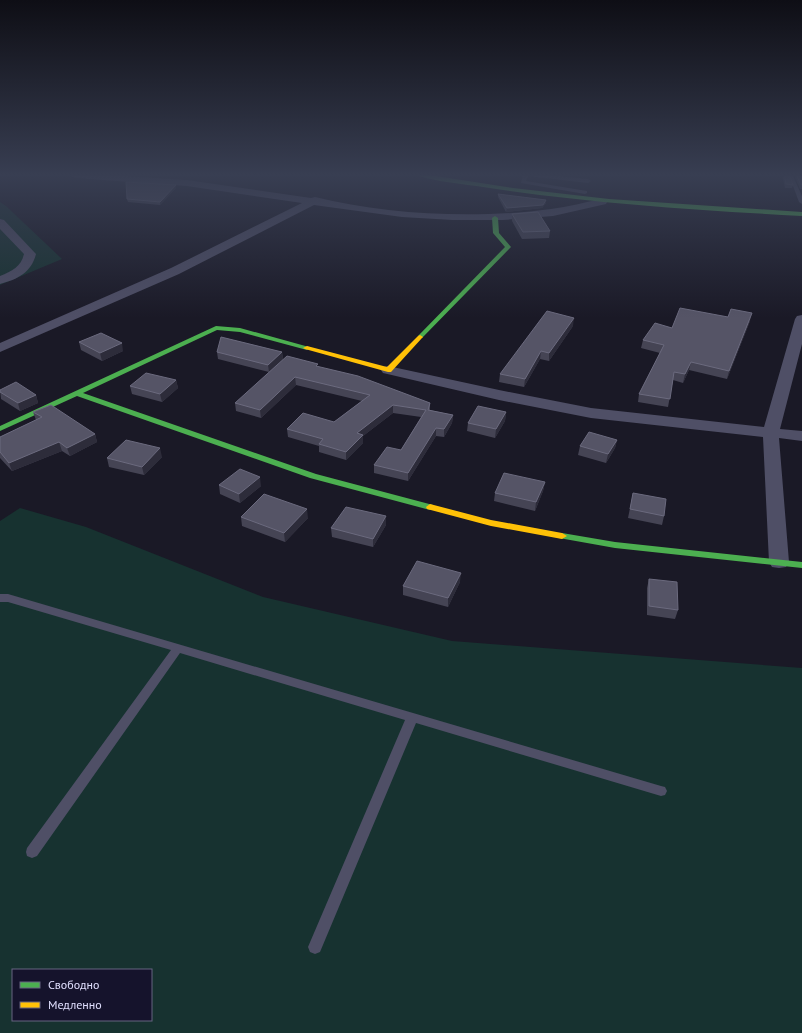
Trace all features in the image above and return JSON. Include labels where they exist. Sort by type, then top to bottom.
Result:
[{"type":"street","points":[[0,222],[30,254],[27,265],[0,280]]},
{"type":"street","points":[[0,348],[175,271],[271,222]]},
{"type":"street","points":[[388,370],[508,247],[496,233],[495,222]]},
{"type":"street","points":[[779,562],[771,432],[799,344],[802,319]]},
{"type":"street","points":[[0,429],[216,328],[240,330],[388,370],[499,395],[591,413],[802,436]]},
{"type":"street","points":[[76,393],[313,476],[491,523],[615,545],[802,565]]},
{"type":"lane","points":[[3,601],[178,648],[661,791]]},
{"type":"lane","points":[[32,852],[178,648]]},
{"type":"lane","points":[[315,947],[412,718]]},
{"type":"green space","points":[[0,222],[23,222],[62,259],[0,285]]},
{"type":"green space","points":[[20,508],[86,527],[263,597],[452,641],[802,668],[802,1033],[0,1033],[0,521]]},
{"type":"building","points":[[517,222],[544,222],[550,231],[523,232]]},
{"type":"building","points":[[680,308],[728,317],[731,309],[752,313],[729,371],[691,362],[685,374],[674,372],[670,399],[639,394],[664,345],[643,340],[655,323],[672,328]]},
{"type":"building","points":[[547,311],[574,318],[549,353],[541,351],[525,379],[500,374]]},
{"type":"building","points":[[101,333],[122,343],[100,353],[79,342]]},
{"type":"building","points":[[221,337],[282,352],[268,365],[217,352]]},
{"type":"building","points":[[287,356],[318,364],[316,366],[358,376],[430,403],[428,410],[453,415],[444,429],[436,428],[408,473],[374,465],[387,447],[401,450],[426,410],[393,405],[357,433],[363,435],[346,452],[319,444],[323,439],[287,429],[303,413],[334,422],[370,395],[295,377],[260,410],[235,403]]},
{"type":"building","points":[[146,373],[176,380],[160,394],[130,386]]},
{"type":"building","points":[[16,382],[36,395],[18,403],[0,392],[0,390]]},
{"type":"building","points":[[51,405],[95,434],[67,448],[59,442],[9,463],[0,452],[0,437],[42,417],[33,412]]},
{"type":"building","points":[[478,406],[506,412],[496,429],[468,423]]},
{"type":"building","points":[[589,432],[617,440],[608,454],[580,446]]},
{"type":"building","points":[[126,440],[160,448],[142,467],[107,458]]},
{"type":"building","points":[[240,469],[260,477],[239,494],[219,485]]},
{"type":"building","points":[[504,473],[545,482],[536,502],[495,493]]},
{"type":"building","points":[[633,493],[666,499],[664,516],[630,509]]},
{"type":"building","points":[[264,494],[307,509],[284,533],[241,517]]},
{"type":"building","points":[[346,507],[386,516],[373,539],[331,528]]},
{"type":"building","points":[[417,561],[461,573],[448,598],[403,586]]},
{"type":"building","points":[[649,579],[677,582],[678,610],[649,606]]},
{"type":"traffic: fast","points":[[420,337],[508,247],[496,233],[495,222]]},
{"type":"traffic: fast","points":[[0,429],[216,328],[240,330],[307,348]]},
{"type":"traffic: fast","points":[[76,393],[313,476],[430,507]]},
{"type":"traffic: fast","points":[[562,536],[615,545],[802,565]]},
{"type":"traffic: slow","points":[[307,348],[388,370],[420,337]]},
{"type":"traffic: slow","points":[[430,507],[491,523],[562,536]]}]
